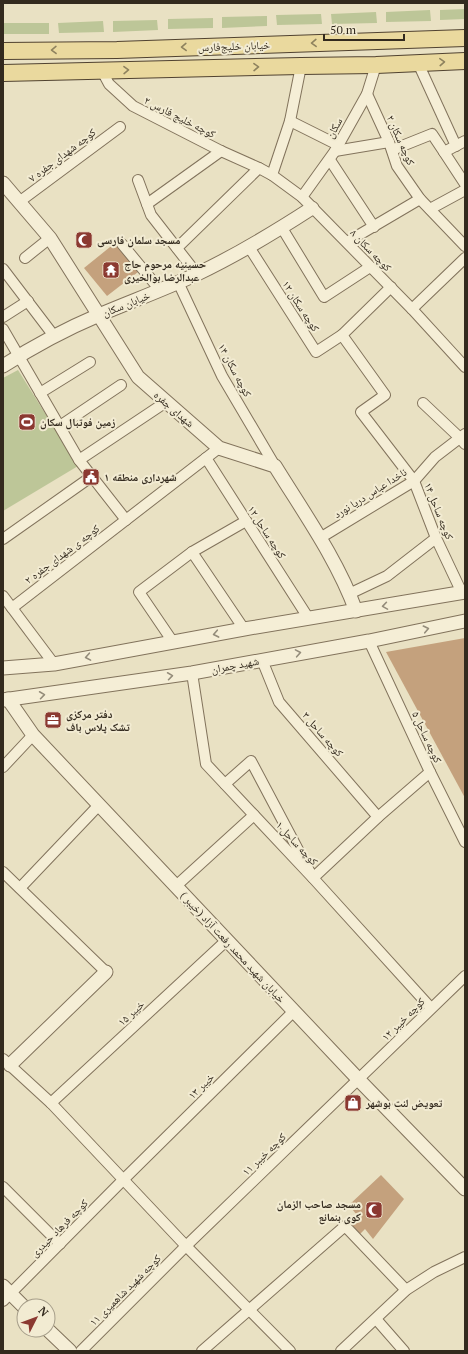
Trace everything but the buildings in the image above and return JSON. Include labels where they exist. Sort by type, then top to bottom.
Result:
[{"type":"main road","name":"خیابان خلیج‌فارس","points":[[3,51],[116,50],[465,38]]},
{"type":"main road","points":[[398,40],[401,64]]},
{"type":"main road","name":"خیابان خلیج‌فارس","points":[[3,73],[465,62]]},
{"type":"street","points":[[418,63],[461,143],[444,152]]},
{"type":"street","name":"سکان","points":[[302,197],[334,152],[367,94],[376,65]]},
{"type":"street","points":[[272,175],[290,121],[301,66]]},
{"type":"street","name":"کوچه خلیج فارس ۲","points":[[102,71],[109,84],[133,106],[221,151],[259,168],[272,175],[302,197]]},
{"type":"street","name":"کوچه سکان ۲","points":[[367,94],[390,146],[397,166],[420,199],[465,246]]},
{"type":"street","points":[[290,121],[334,152],[374,227]]},
{"type":"street","name":"کوچه شهدای جفره ۷","points":[[19,202],[120,127]]},
{"type":"street","points":[[334,152],[390,146],[432,134],[465,184]]},
{"type":"street","points":[[147,204],[221,151]]},
{"type":"street","points":[[177,248],[259,168]]},
{"type":"street","points":[[138,180],[151,215],[197,274]]},
{"type":"street","name":"شهدای جفره","points":[[3,183],[50,238],[138,377],[219,448],[275,466]]},
{"type":"street","points":[[430,209],[465,190]]},
{"type":"street","name":"کوچه سکان ۸","points":[[302,197],[391,287],[465,367]]},
{"type":"street","points":[[347,242],[420,199]]},
{"type":"street","name":"خیابان سکان","points":[[3,366],[54,336],[99,315],[197,274],[249,247],[282,228],[312,208]]},
{"type":"street","points":[[282,228],[324,297],[370,267]]},
{"type":"street","points":[[25,258],[50,238]]},
{"type":"street","points":[[122,244],[160,290]]},
{"type":"street","name":"کوچه سکان ۱۲","points":[[249,247],[316,352],[342,335]]},
{"type":"street","points":[[412,309],[463,264]]},
{"type":"street","points":[[3,269],[54,336]]},
{"type":"street","name":"کوچه سکان ۱۴","points":[[178,282],[222,376],[275,466]]},
{"type":"street","points":[[342,335],[391,287]]},
{"type":"street","points":[[3,318],[28,301]]},
{"type":"street","points":[[3,330],[79,460],[126,520]]},
{"type":"street","name":"کوچه ساحل ۱۴","points":[[342,335],[385,395],[361,412],[414,481],[436,538],[463,593]]},
{"type":"street","points":[[40,393],[90,362]]},
{"type":"street","points":[[60,426],[121,385]]},
{"type":"street","points":[[79,460],[166,402]]},
{"type":"street","points":[[423,403],[463,439]]},
{"type":"street","name":"ناخدا عباس دریا نورد","points":[[320,538],[414,481],[435,456],[463,439]]},
{"type":"street","name":"کوچه ی شهدای جفره ۲","points":[[12,608],[219,448]]},
{"type":"street","name":"کوچه ساحل ۱۲","points":[[206,458],[309,619]]},
{"type":"street","points":[[275,466],[320,538],[350,594],[356,611]]},
{"type":"street","points":[[3,539],[91,477]]},
{"type":"street","points":[[173,642],[139,592],[192,552],[246,521]]},
{"type":"street","points":[[350,594],[387,576],[436,538]]},
{"type":"street","points":[[192,552],[244,629]]},
{"type":"street","points":[[3,668],[54,664],[244,629],[463,593]]},
{"type":"street","points":[[3,596],[54,664]]},
{"type":"street","name":"شهید چمران","points":[[5,700],[192,673],[465,621]]},
{"type":"street","name":"کوچه ساحل ۵","points":[[370,640],[430,772],[465,842]]},
{"type":"street","name":"کوچه ساحل ۳","points":[[262,660],[279,702],[378,817]]},
{"type":"street","name":"کوچه ساحل ۱","points":[[192,673],[206,764],[313,878],[431,1008]]},
{"type":"street","name":"( خیبر) خیابان شهید محمد رفعت آزاد","points":[[5,700],[34,735],[176,886],[359,1080],[465,1189]]},
{"type":"street","points":[[3,767],[34,735]]},
{"type":"street","points":[[225,784],[251,761],[313,878],[378,817],[430,772]]},
{"type":"street","points":[[20,888],[99,804]]},
{"type":"street","points":[[176,886],[254,815]]},
{"type":"street","points":[[3,872],[106,972],[6,1062],[51,1102],[186,1246],[290,1351]]},
{"type":"street","name":"خیبر ۱۵","points":[[51,1102],[227,940]]},
{"type":"street","name":"کوچه خیبر ۱۲","points":[[359,1080],[465,976]]},
{"type":"street","name":"خیبر ۱۳","points":[[124,1179],[294,1011]]},
{"type":"street","name":"کوچه خیبر ۱۱","points":[[186,1246],[359,1080]]},
{"type":"street","name":"کوچه فرهاد حیدری","points":[[6,1294],[60,1244],[124,1179]]},
{"type":"street","points":[[3,1187],[60,1244]]},
{"type":"street","points":[[202,1351],[345,1226],[406,1290]]},
{"type":"street","name":"کوچه شهید شاهمیری ۱۱","points":[[81,1351],[186,1246]]},
{"type":"street","points":[[341,1351],[406,1290],[434,1272],[465,1257]]},
{"type":"street","points":[[6,1294],[16,1301]]},
{"type":"street","points":[[376,1319],[404,1351]]},
{"type":"street","points":[[56,1338],[70,1351]]},
{"type":"green space","points":[[465,9],[465,19],[440,20],[440,10]]},
{"type":"green space","points":[[430,10],[431,21],[386,22],[386,12]]},
{"type":"green space","points":[[376,12],[377,23],[332,24],[331,14]]},
{"type":"green space","points":[[321,14],[322,24],[277,25],[276,15]]},
{"type":"green space","points":[[267,16],[267,26],[222,28],[222,17]]},
{"type":"green space","points":[[213,18],[213,28],[168,29],[168,19]]},
{"type":"green space","points":[[157,20],[158,30],[113,32],[113,21]]},
{"type":"green space","points":[[103,21],[104,32],[59,33],[58,23]]},
{"type":"green space","points":[[4,23],[49,23],[49,34],[4,34]]},
{"type":"green space","name":"زمین فوتبال سکان","points":[[18,370],[78,466],[3,511],[3,378]]},
{"type":"place","name":"مسجد سلمان فارسی","points":[[84,240]]},
{"type":"place","name":"حسینیه مرحوم حاج عبدالرضا بوالخیری","points":[[111,270]]},
{"type":"place","name":"زمین فوتبال سکان","points":[[27,422]]},
{"type":"place","name":"شهرداری منطقه ١","points":[[91,477]]},
{"type":"place","name":"دفتر مرکزی تشک پلاس باف","points":[[53,720]]},
{"type":"place","name":"تعویض لنت بوشهر","points":[[353,1103]]},
{"type":"place","name":"مسجد صاحب الزمان کوی بنمانع","points":[[374,1210]]}]
